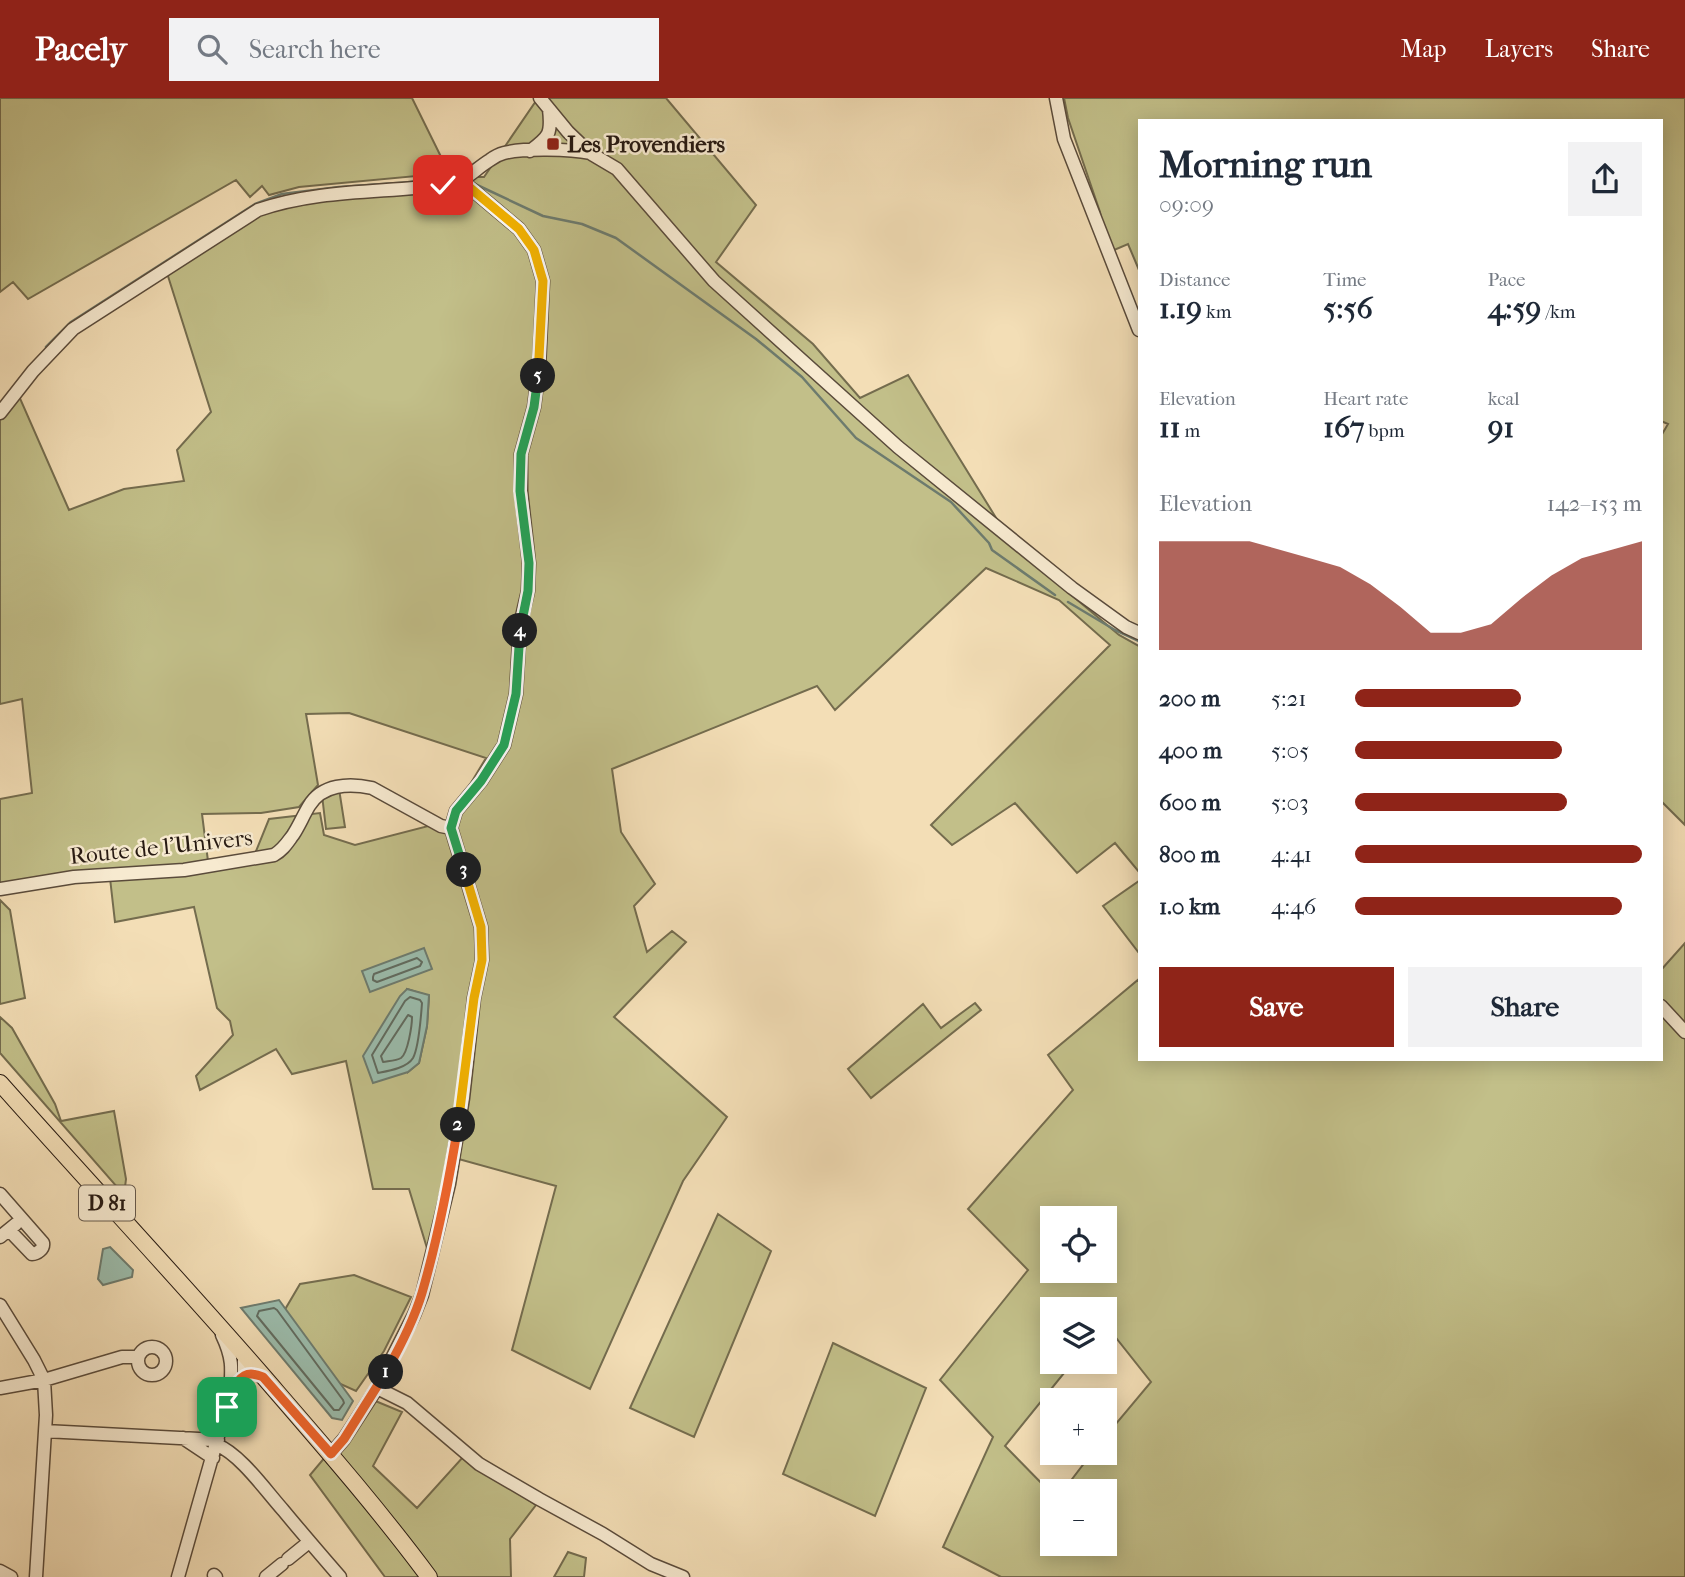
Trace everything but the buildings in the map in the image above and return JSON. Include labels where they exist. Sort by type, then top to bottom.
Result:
[{"type":"main road","name":"D 81","points":[[0,1083],[216,1322],[238,1359],[263,1377],[331,1454],[429,1577]]},
{"type":"street","points":[[540,98],[568,132],[590,153],[617,169],[714,281],[898,446],[1072,588],[1126,627],[1138,633]]},
{"type":"street","points":[[1056,98],[1064,139],[1138,327]]},
{"type":"street","points":[[530,151],[545,140],[551,125],[549,109]]},
{"type":"street","points":[[0,413],[50,351],[74,329],[258,210],[283,202],[341,193],[443,185],[462,181],[489,160],[504,153],[576,150],[590,153]]},
{"type":"street","points":[[331,1454],[377,1388],[414,1315],[422,1294],[449,1184],[463,1098],[474,998],[482,960],[481,927],[451,828],[456,811],[481,781],[504,745],[516,694],[520,625],[528,591],[529,563],[520,491],[521,454],[534,407],[539,368],[543,281],[534,250],[519,229],[462,181]]},
{"type":"street","name":"Route de l'Univers","points":[[0,888],[74,877],[184,870],[274,855],[284,848],[317,796],[339,786],[372,788],[441,826],[451,828]]},
{"type":"street","points":[[1663,1008],[1685,1032]]},
{"type":"street","points":[[0,1194],[22,1219],[43,1243],[35,1254],[5,1233],[22,1219]]},
{"type":"street","points":[[0,1305],[44,1380],[46,1415],[36,1577]]},
{"type":"street","points":[[0,1388],[44,1380],[122,1357],[138,1357]]},
{"type":"street","points":[[238,1359],[243,1376]]},
{"type":"street","points":[[178,1577],[213,1458],[238,1359]]},
{"type":"street","points":[[230,1394],[243,1376],[253,1373],[263,1377]]},
{"type":"street","points":[[377,1388],[407,1403],[479,1464],[651,1564],[682,1577]]},
{"type":"street","points":[[45,1431],[217,1442],[241,1463],[340,1577]]},
{"type":"street","points":[[183,1438],[213,1458]]},
{"type":"street","points":[[266,1577],[309,1542]]},
{"type":"street","points":[[0,1571],[11,1577]]},
{"type":"shaded area","points":[[0,98],[412,98],[449,173],[299,187],[269,195],[262,186],[250,197],[236,180],[28,299],[13,282],[0,292]]},
{"type":"shaded area","points":[[538,98],[666,98],[756,205],[716,262],[813,344],[860,398],[908,375],[1014,547],[1119,635],[1138,645],[1138,871],[1115,843],[1077,873],[1015,803],[952,845],[931,825],[1110,645],[1059,600],[986,568],[835,710],[817,686],[612,769],[621,832],[655,884],[634,906],[647,952],[672,931],[686,942],[614,1017],[727,1117],[683,1181],[590,1389],[512,1350],[556,1186],[455,1158],[430,1258],[409,1189],[373,1189],[346,1061],[292,1074],[276,1049],[200,1090],[196,1076],[233,1035],[230,1021],[217,1008],[194,907],[115,922],[110,878],[0,892],[0,799],[32,793],[22,699],[0,704],[0,418],[19,396],[69,510],[124,489],[184,481],[177,450],[211,412],[167,273],[271,206],[455,177],[484,177]],"holes":[[[349,713],[486,758],[448,821],[355,845],[324,835],[320,813],[269,819],[252,861],[209,869],[202,814],[261,813],[299,807],[318,785],[306,714]],[[407,989],[429,996],[427,1026],[419,1063],[408,1072]]]},
{"type":"shaded area","points":[[1064,98],[1685,98],[1685,825],[1663,803],[1663,433],[1668,424],[1663,422],[1663,119],[1138,119],[1138,268],[1128,244],[1107,253],[1100,212],[1068,118]]},
{"type":"shaded area","points":[[339,789],[345,827],[326,829],[322,795]]},
{"type":"shaded area","points":[[1138,882],[1138,952],[1103,906]]},
{"type":"shaded area","points":[[0,900],[10,910],[25,998],[0,1004]]},
{"type":"shaded area","points":[[1685,943],[1685,1577],[1001,1577],[943,1547],[993,1437],[940,1380],[1028,1270],[968,1209],[1073,1090],[1048,1055],[1138,980],[1138,1061],[1663,1061],[1663,968]]},
{"type":"shaded area","points":[[975,1003],[981,1010],[871,1098],[848,1069],[923,1004],[941,1028]]},
{"type":"shaded area","points":[[0,1017],[12,1028],[55,1104],[61,1121],[114,1111],[126,1179],[124,1195],[0,1053]]},
{"type":"shaded area","points":[[718,1214],[771,1251],[694,1437],[630,1408]]},
{"type":"shaded area","points":[[354,1275],[411,1297],[384,1351],[356,1391],[325,1377],[280,1318],[300,1284]]},
{"type":"shaded area","points":[[833,1343],[926,1388],[875,1516],[783,1474]]},
{"type":"shaded area","points":[[373,1400],[402,1412],[373,1466],[417,1508],[463,1457],[536,1505],[510,1539],[511,1577],[385,1577],[310,1475]]},
{"type":"shaded area","points":[[568,1552],[586,1558],[584,1577],[554,1577]]},
{"type":"water","points":[[424,948],[432,969],[370,992],[362,971]]},
{"type":"water","points":[[407,989],[429,995],[427,1026],[419,1063],[408,1072],[373,1083],[363,1056]]},
{"type":"water","points":[[110,1247],[133,1270],[132,1277],[103,1285],[98,1279],[103,1249]]},
{"type":"water","points":[[279,1300],[353,1401],[342,1420],[332,1418],[241,1308]]},
{"type":"waterway","points":[[46,347],[71,322],[255,204],[282,194],[426,181]]},
{"type":"waterway","points":[[475,184],[543,216],[582,224],[616,238],[756,339],[802,377],[856,438],[951,502],[989,543],[992,550],[1055,595]]},
{"type":"waterway","points":[[1068,602],[1138,641]]},
{"type":"place","name":"Les Provendiers","points":[[553,144]]},
{"type":"route","points":[[227,1407],[230,1394],[243,1376],[253,1373],[263,1377],[331,1454],[377,1388],[414,1315],[422,1294],[449,1184],[463,1098],[474,998],[482,960],[481,927],[451,828],[456,811],[481,781],[504,745],[516,694],[520,625],[528,591],[529,563],[520,491],[521,454],[534,407],[539,368],[543,281],[534,250],[519,229],[462,181],[443,185]]}]
